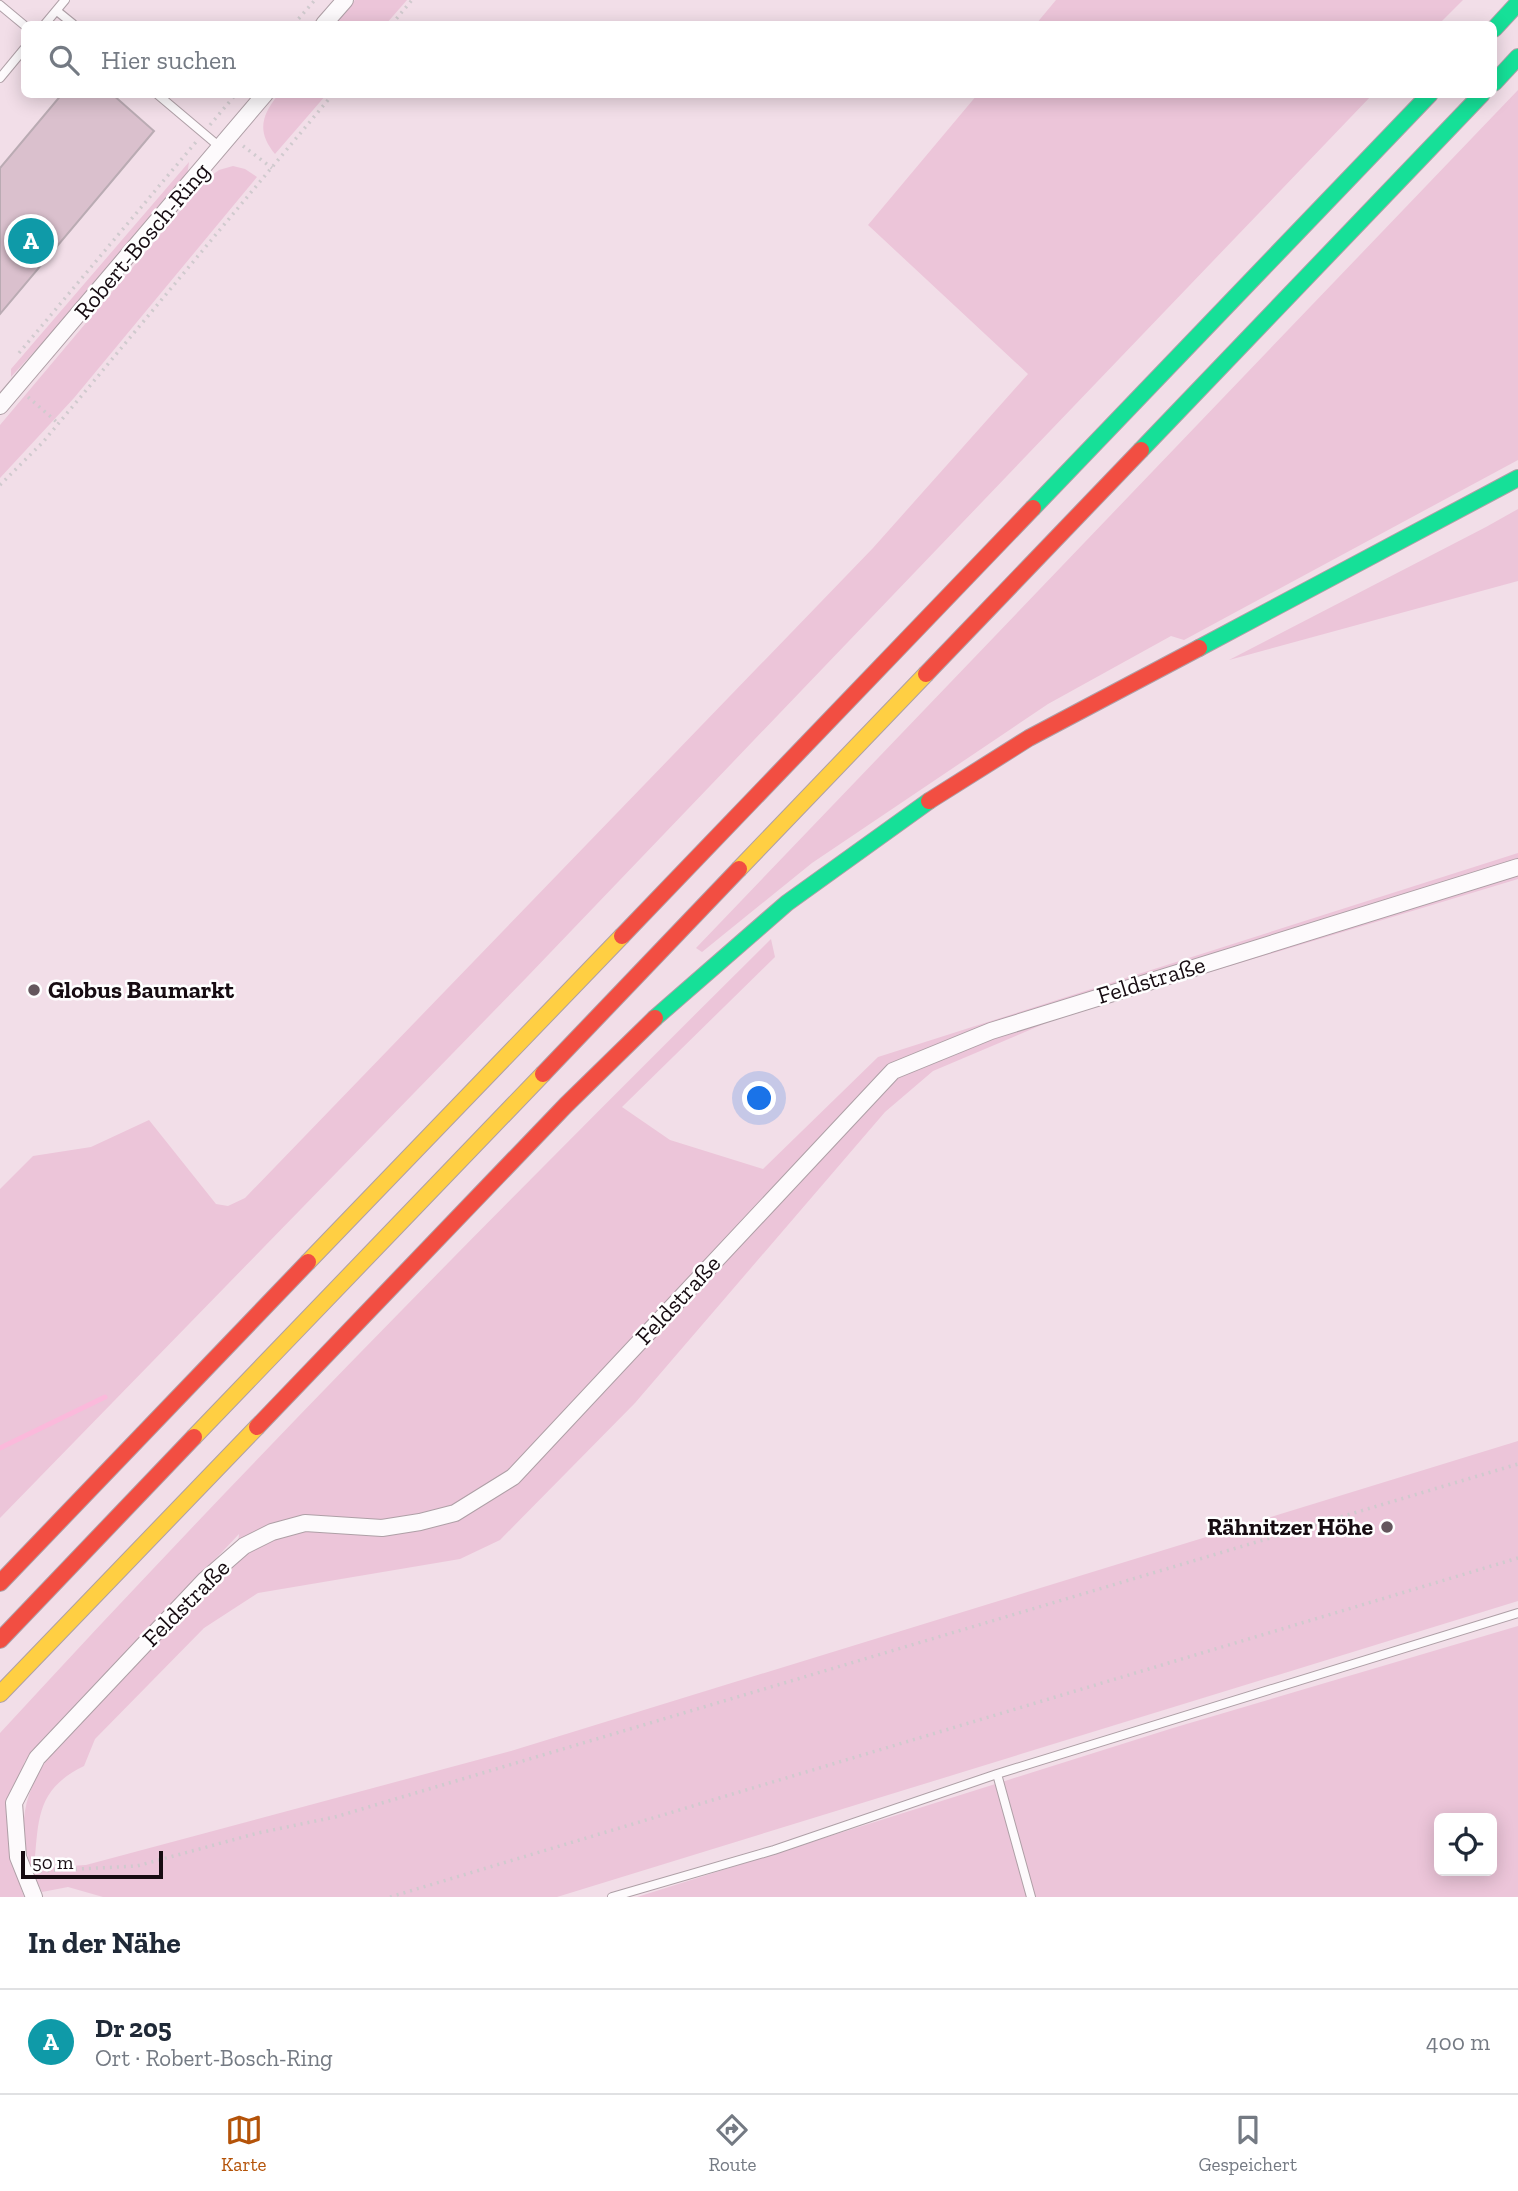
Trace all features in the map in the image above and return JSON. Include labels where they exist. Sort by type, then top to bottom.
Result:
[{"type":"highway","points":[[1497,25],[1518,3]]},
{"type":"highway","points":[[1497,78],[1518,57]]},
{"type":"highway","points":[[0,1583],[1426,98]]},
{"type":"highway","points":[[0,1640],[1478,98]]},
{"type":"highway","points":[[0,1694],[566,1105],[674,1000],[787,903],[906,814],[1019,744],[1518,478]]},
{"type":"street","points":[[327,21],[345,0]]},
{"type":"street","name":"Robert-Bosch-Ring","points":[[0,406],[262,98]]},
{"type":"street","name":"Feldstraße","points":[[34,1897],[18,1857],[14,1803],[37,1758],[205,1580],[244,1546],[272,1532],[305,1523],[382,1528],[420,1522],[455,1513],[513,1477],[893,1071],[1004,1026],[1518,867]]},
{"type":"lane","points":[[48,21],[65,0]]},
{"type":"lane","points":[[0,5],[21,22]]},
{"type":"lane","points":[[57,11],[69,21]]},
{"type":"lane","points":[[0,78],[21,53]]},
{"type":"lane","points":[[163,98],[225,142]]},
{"type":"lane","points":[[612,1897],[774,1850],[997,1774],[1518,1614]]},
{"type":"lane","points":[[997,1774],[1031,1897]]},
{"type":"path","points":[[297,21],[315,0]]},
{"type":"path","points":[[394,21],[412,0]]},
{"type":"path","points":[[209,126],[233,98]]},
{"type":"path","points":[[0,485],[59,424],[330,98]]},
{"type":"path","points":[[14,360],[200,137]]},
{"type":"path","points":[[225,142],[272,168]]},
{"type":"path","points":[[18,388],[59,424]]},
{"type":"path","points":[[24,1872],[137,1866],[258,1833],[335,1816],[1518,1464]]},
{"type":"path","points":[[390,1897],[1518,1559]]},
{"type":"shaded area","points":[[355,0],[407,0],[389,21],[338,21]]},
{"type":"shaded area","points":[[1056,0],[1463,0],[1442,21],[1038,21]]},
{"type":"shaded area","points":[[1518,90],[1518,460],[1184,640],[1171,636],[1048,704],[812,863],[702,952],[696,948]]},
{"type":"shaded area","points":[[276,98],[323,98],[275,154],[265,138],[263,124]]},
{"type":"shaded area","points":[[974,98],[1369,98],[527,977],[0,1518],[0,1189],[33,1156],[91,1147],[149,1120],[216,1204],[228,1206],[245,1198],[873,548],[1028,374],[868,225]]},
{"type":"shaded area","points":[[189,162],[187,176],[90,291],[11,377],[11,369]]},
{"type":"shaded area","points":[[233,166],[245,169],[257,177],[74,398],[0,478],[0,425],[208,178],[219,170]]},
{"type":"shaded area","points":[[1518,509],[1518,581],[1229,660],[1486,527]]},
{"type":"shaded area","points":[[1518,853],[1518,879],[1058,1018],[933,1071],[885,1112],[635,1403],[500,1540],[460,1559],[258,1593],[204,1628],[95,1739],[84,1766],[56,1785],[48,1796],[39,1821],[34,1868],[86,1865],[511,1751],[1518,1441],[1518,1601],[557,1897],[103,1897],[68,1887],[42,1892],[30,1863],[24,1832],[25,1811],[40,1771],[66,1735],[237,1555],[239,1534],[25,1761],[16,1795],[12,1829],[15,1863],[24,1897],[0,1897],[0,1733],[381,1331],[771,939],[775,957],[622,1107],[670,1140],[763,1169],[878,1057]]},
{"type":"shaded area","points":[[1518,1626],[1518,1897],[637,1897],[1173,1728]]},
{"type":"building","points":[[59,98],[117,98],[154,131],[0,314],[0,168]]},
{"type":"waterway","points":[[0,1448],[105,1397]]},
{"type":"traffic: fast","points":[[1497,26],[1518,3]]},
{"type":"traffic: fast","points":[[1497,80],[1518,57]]},
{"type":"traffic: fast","points":[[1033,508],[1426,98]]},
{"type":"traffic: fast","points":[[1141,450],[1478,98]]},
{"type":"traffic: fast","points":[[1199,648],[1518,478]]},
{"type":"traffic: fast","points":[[655,1018],[787,903],[929,801]]},
{"type":"traffic: slow","points":[[739,869],[926,674]]},
{"type":"traffic: slow","points":[[308,1262],[622,936]]},
{"type":"traffic: slow","points":[[194,1437],[543,1074]]},
{"type":"traffic: slow","points":[[0,1694],[257,1427]]},
{"type":"traffic: jam","points":[[926,674],[1141,450]]},
{"type":"traffic: jam","points":[[622,936],[1033,508]]},
{"type":"traffic: jam","points":[[929,801],[1029,738],[1199,648]]},
{"type":"traffic: jam","points":[[543,1074],[739,869]]},
{"type":"traffic: jam","points":[[257,1427],[566,1105],[655,1018]]},
{"type":"traffic: jam","points":[[0,1583],[308,1262]]},
{"type":"traffic: jam","points":[[0,1640],[194,1437]]},
{"type":"place","name":"Dr 205","points":[[31,241]]},
{"type":"place","name":"Globus Baumarkt","points":[[34,990]]},
{"type":"place","name":"Rähnitzer Höhe","points":[[1387,1527]]}]
